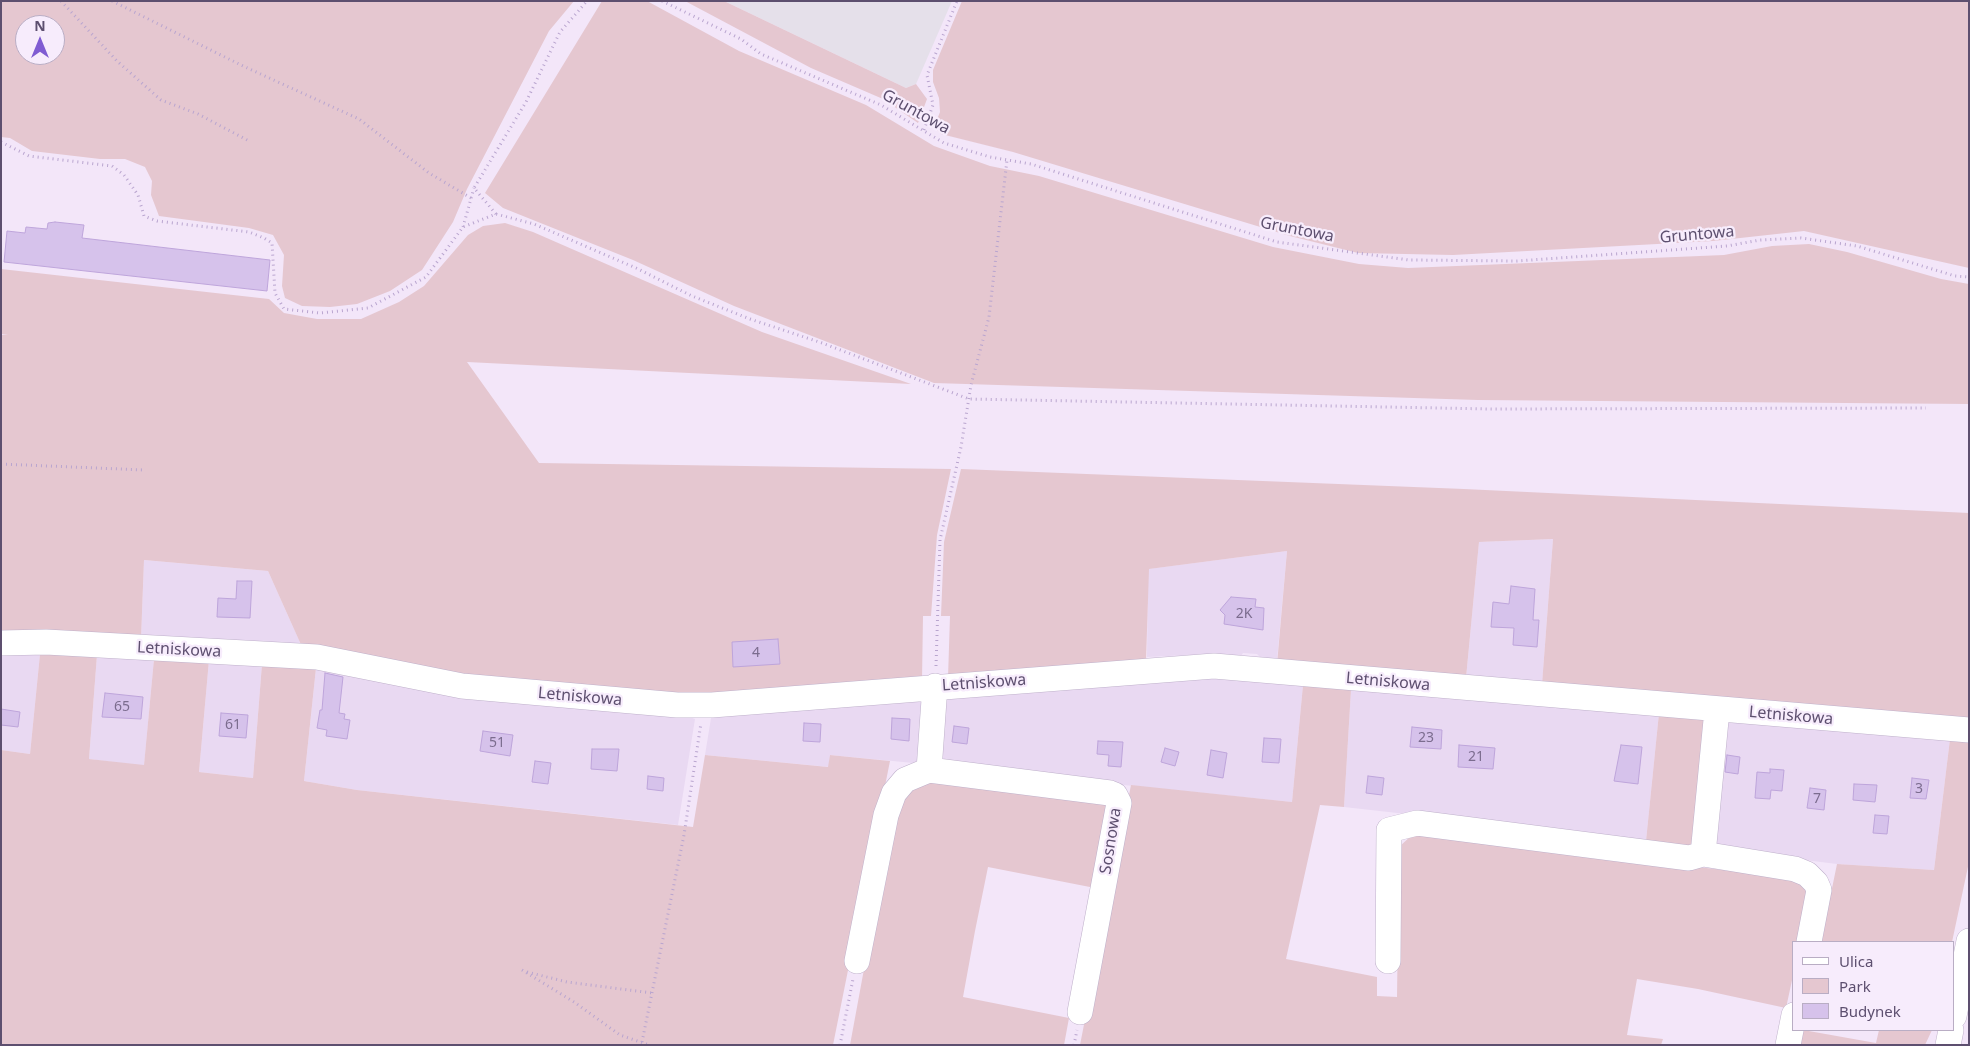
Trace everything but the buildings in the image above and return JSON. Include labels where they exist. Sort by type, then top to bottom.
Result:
[{"type":"street","name":"Letniskowa","points":[[1,643],[46,642],[317,658],[462,686],[677,705],[703,705],[1214,666],[1969,730]]},
{"type":"street","points":[[929,770],[935,686]]},
{"type":"street","points":[[1703,854],[1717,710]]},
{"type":"street","name":"Sosnowa","points":[[857,961],[886,815],[894,793],[905,780],[929,770],[1110,793],[1117,798],[1119,803],[1080,1012]]},
{"type":"street","points":[[1388,961],[1389,830],[1416,823],[1689,858],[1703,854],[1795,869],[1808,874],[1819,890],[1808,941]]},
{"type":"street","points":[[1955,1011],[1969,941]]},
{"type":"street","points":[[1788,1045],[1792,1025]]},
{"type":"street","points":[[1948,1045],[1951,1031]]},
{"type":"path","points":[[61,1],[117,61],[161,100],[198,114],[249,140]]},
{"type":"path","points":[[112,1],[243,66],[359,119],[429,173],[471,198]]},
{"type":"path","points":[[1,142],[29,156],[112,166],[124,175],[138,195],[144,216],[150,219],[249,232],[264,238],[272,243],[275,293],[284,308],[320,313],[368,308],[426,277],[463,227],[474,188],[526,102],[560,32],[587,1]]},
{"type":"path","name":"Gruntowa","points":[[662,1],[741,39],[761,54],[881,105],[944,143],[990,157],[1031,164],[1278,242],[1409,260],[1517,261],[1727,246],[1760,240],[1801,238],[1857,246],[1955,276],[1969,277]]},
{"type":"path","points":[[924,130],[933,105],[927,76],[957,1]]},
{"type":"path","points":[[935,686],[940,540],[969,399],[989,317],[1008,160]]},
{"type":"path","points":[[474,188],[496,214],[534,224],[636,268],[692,296],[750,319],[969,399],[1491,409],[1926,408]]},
{"type":"path","points":[[463,227],[496,214]]},
{"type":"path","points":[[1,464],[144,470]]},
{"type":"path","points":[[642,1042],[684,835],[703,705]]},
{"type":"path","points":[[840,1045],[857,961]]},
{"type":"path","points":[[649,1045],[620,1035],[574,1002],[522,970],[567,982],[652,993]]},
{"type":"shaded area","points":[[724,1],[952,1],[916,84],[906,88]]},
{"type":"shaded area","points":[[1553,539],[1542,684],[1466,678],[1479,542]]},
{"type":"shaded area","points":[[1287,551],[1277,660],[1261,658],[1257,654],[1243,653],[1241,656],[1209,654],[1147,657],[1148,569]]},
{"type":"shaded area","points":[[144,560],[268,571],[302,647],[141,639]]},
{"type":"shaded area","points":[[1,652],[40,654],[30,754],[1,750]]},
{"type":"shaded area","points":[[97,655],[154,659],[144,766],[89,759]]},
{"type":"shaded area","points":[[209,660],[262,664],[253,778],[199,772]]},
{"type":"shaded area","points":[[316,668],[679,713],[695,719],[678,825],[357,790],[304,781]]},
{"type":"shaded area","points":[[1213,677],[1303,685],[1292,802],[936,766],[941,695]]},
{"type":"shaded area","points":[[1351,690],[1659,713],[1646,841],[1344,807]]},
{"type":"shaded area","points":[[928,697],[924,764],[830,755],[829,767],[705,755],[712,712]]},
{"type":"shaded area","points":[[1722,719],[1950,739],[1934,870],[1837,864],[1708,848]]},
{"type":"green space","points":[[1,1],[574,1],[549,31],[467,189],[453,222],[422,270],[390,291],[357,304],[330,307],[302,306],[285,298],[282,286],[284,255],[273,235],[249,228],[159,216],[151,195],[152,181],[145,167],[125,159],[100,159],[32,151],[10,138],[1,137]]},
{"type":"green space","points":[[602,1],[647,1],[739,51],[866,105],[934,146],[990,166],[1039,176],[1273,247],[1359,264],[1408,268],[1724,255],[1772,246],[1809,244],[1847,252],[1941,279],[1969,284],[1969,404],[1478,400],[934,383],[734,306],[633,260],[503,208],[485,193]]},
{"type":"green space","points":[[685,1],[724,1],[906,88],[916,84],[927,99],[918,123],[883,99],[811,68]]},
{"type":"green space","points":[[962,1],[1969,1],[1969,268],[1804,231],[1713,241],[1453,255],[1358,253],[1290,236],[1013,152],[941,134],[934,127],[940,112],[939,98],[933,82],[933,70]]},
{"type":"green space","points":[[505,223],[533,232],[762,332],[911,384],[467,362],[539,463],[951,469],[937,535],[931,616],[923,616],[922,680],[691,696],[445,674],[302,647],[268,571],[144,560],[141,639],[1,632],[1,335],[8,335],[1,334],[1,269],[269,299],[284,313],[317,319],[361,319],[399,302],[424,286],[468,235],[483,226]]},
{"type":"green space","points":[[961,469],[1464,489],[1969,513],[1969,723],[1542,684],[1553,539],[1479,542],[1466,678],[1277,664],[1287,551],[1149,569],[1146,661],[948,678],[950,616],[941,616],[944,542]]},
{"type":"green space","points":[[40,654],[97,655],[89,759],[144,765],[154,659],[209,660],[199,772],[253,778],[262,664],[316,668],[304,781],[357,790],[693,827],[705,755],[828,767],[830,755],[890,761],[833,1045],[1,1045],[1,750],[30,754]]},
{"type":"green space","points":[[1303,685],[1351,690],[1344,807],[1320,805],[1286,959],[1377,977],[1377,996],[1397,997],[1399,847],[1412,835],[1434,837],[1803,879],[1811,888],[1800,941],[1792,941],[1792,980],[1786,1008],[1698,989],[1637,979],[1627,1035],[1663,1039],[1661,1045],[1080,1045],[1131,785],[1292,802]]},
{"type":"green space","points":[[1659,713],[1707,718],[1694,846],[1646,841]]},
{"type":"green space","points":[[1950,739],[1969,741],[1969,862],[1952,941],[1821,941],[1837,864],[1934,870]]},
{"type":"green space","points":[[930,780],[1105,799],[1111,807],[1095,888],[988,867],[975,931],[963,997],[1069,1018],[1064,1045],[850,1045],[895,801]]},
{"type":"green space","points":[[1803,1031],[1876,1043],[1879,1031],[1932,1031],[1925,1045],[1800,1045]]}]
